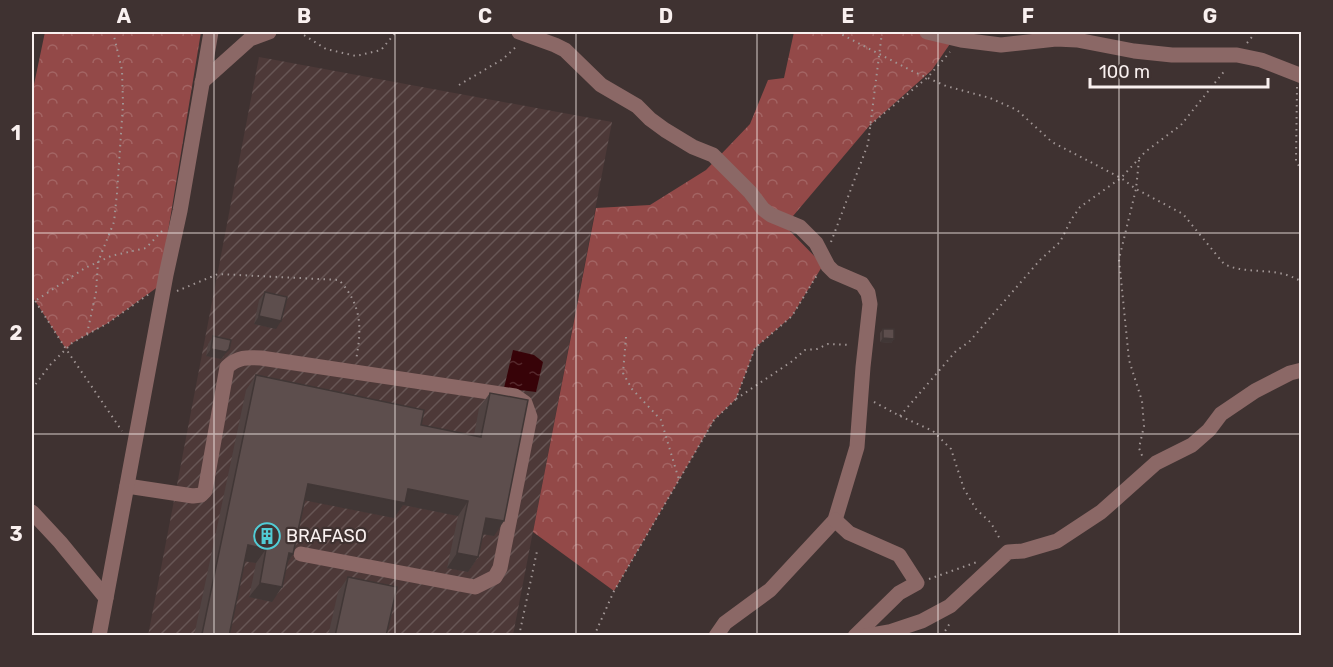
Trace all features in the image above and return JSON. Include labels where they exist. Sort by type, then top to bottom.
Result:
[{"type":"street","points":[[99,636],[134,452],[156,295],[180,211],[211,32]]},
{"type":"street","points":[[202,81],[250,39],[269,32]]},
{"type":"street","points":[[927,32],[961,40],[1001,45],[1056,39],[1077,40],[1134,51],[1172,55],[1237,55],[1261,60],[1299,75]]},
{"type":"street","points":[[524,33],[565,51],[601,85],[637,106],[658,125],[693,147],[713,154],[750,192],[763,209],[771,215],[800,227],[810,235],[824,261],[834,272],[862,284],[868,293],[870,304],[860,394],[857,447],[835,520],[770,590],[725,623],[716,636]]},
{"type":"street","points":[[127,486],[193,496],[201,495],[205,491],[227,368],[233,361],[243,357],[515,396],[525,403],[530,417],[500,568],[495,577],[475,586],[301,554]]},
{"type":"street","points":[[866,636],[908,627],[950,606],[1008,552],[1023,551],[1057,541],[1101,512],[1156,464],[1192,445],[1209,430],[1221,414],[1255,391],[1290,373],[1302,370]]},
{"type":"street","points":[[32,512],[106,598]]},
{"type":"street","points":[[835,520],[849,533],[899,555],[917,583],[899,593],[855,636]]},
{"type":"path","points":[[87,334],[96,292],[98,262],[114,222],[117,194],[122,70],[113,32]]},
{"type":"path","points":[[299,32],[326,49],[356,56],[381,50],[396,32]]},
{"type":"path","points":[[837,32],[946,86],[990,98],[1017,110],[1052,142],[1184,214],[1224,264],[1233,268],[1266,270],[1291,275],[1302,282]]},
{"type":"path","points":[[736,399],[754,348],[792,316],[824,261],[868,144],[882,32]]},
{"type":"path","points":[[900,416],[956,351],[969,342],[1040,260],[1060,242],[1080,207],[1121,178],[1140,158],[1181,125],[1256,32]]},
{"type":"path","points":[[459,85],[503,59],[524,33]]},
{"type":"path","points":[[870,125],[928,77],[961,40]]},
{"type":"path","points":[[1299,75],[1296,161],[1302,171]]},
{"type":"path","points":[[1140,158],[1136,189],[1119,259],[1130,360],[1142,401],[1144,426],[1139,448],[1148,471]]},
{"type":"path","points":[[32,303],[85,268],[111,256],[146,248],[180,211]]},
{"type":"path","points":[[32,389],[50,365],[72,343],[156,295],[218,274],[339,280],[353,298],[359,315],[361,337],[354,372]]},
{"type":"path","points":[[32,296],[66,350],[116,420],[134,452]]},
{"type":"path","points":[[626,337],[623,373],[632,388],[661,420],[679,481]]},
{"type":"path","points":[[594,636],[614,591],[714,420],[736,399],[791,363],[805,350],[817,349],[828,344],[866,346]]},
{"type":"path","points":[[860,394],[933,431],[951,449],[964,489],[976,509],[991,523],[1008,552]]},
{"type":"path","points":[[519,636],[537,551]]},
{"type":"path","points":[[917,583],[983,559]]},
{"type":"shaded area","points":[[259,57],[612,122],[513,635],[148,636]]},
{"type":"green space","points":[[45,32],[201,32],[159,286],[108,323],[72,343],[66,349],[32,296],[32,94]]},
{"type":"green space","points":[[794,32],[942,32],[956,35],[932,70],[870,125],[793,216],[788,229],[823,265],[792,316],[755,348],[736,399],[714,420],[614,591],[533,532],[596,208],[650,205],[706,170],[750,124],[768,80],[784,78]]},
{"type":"water","points":[[513,350],[534,355],[543,362],[536,392],[504,388]]},
{"type":"building","points":[[265,292],[287,297],[281,321],[259,316]]},
{"type":"building","points":[[883,329],[894,329],[894,339],[883,338]]},
{"type":"building","points":[[213,336],[231,340],[226,352],[211,349]]},
{"type":"building","points":[[256,375],[424,410],[421,425],[481,437],[490,393],[528,400],[504,521],[486,518],[478,557],[457,553],[468,501],[408,489],[405,503],[308,484],[293,554],[289,553],[282,587],[260,583],[266,549],[248,545],[229,636],[202,634]]},
{"type":"building","points":[[348,577],[397,587],[386,636],[335,636]]},
{"type":"place","name":"BRAFASO","points":[[267,536]]}]
